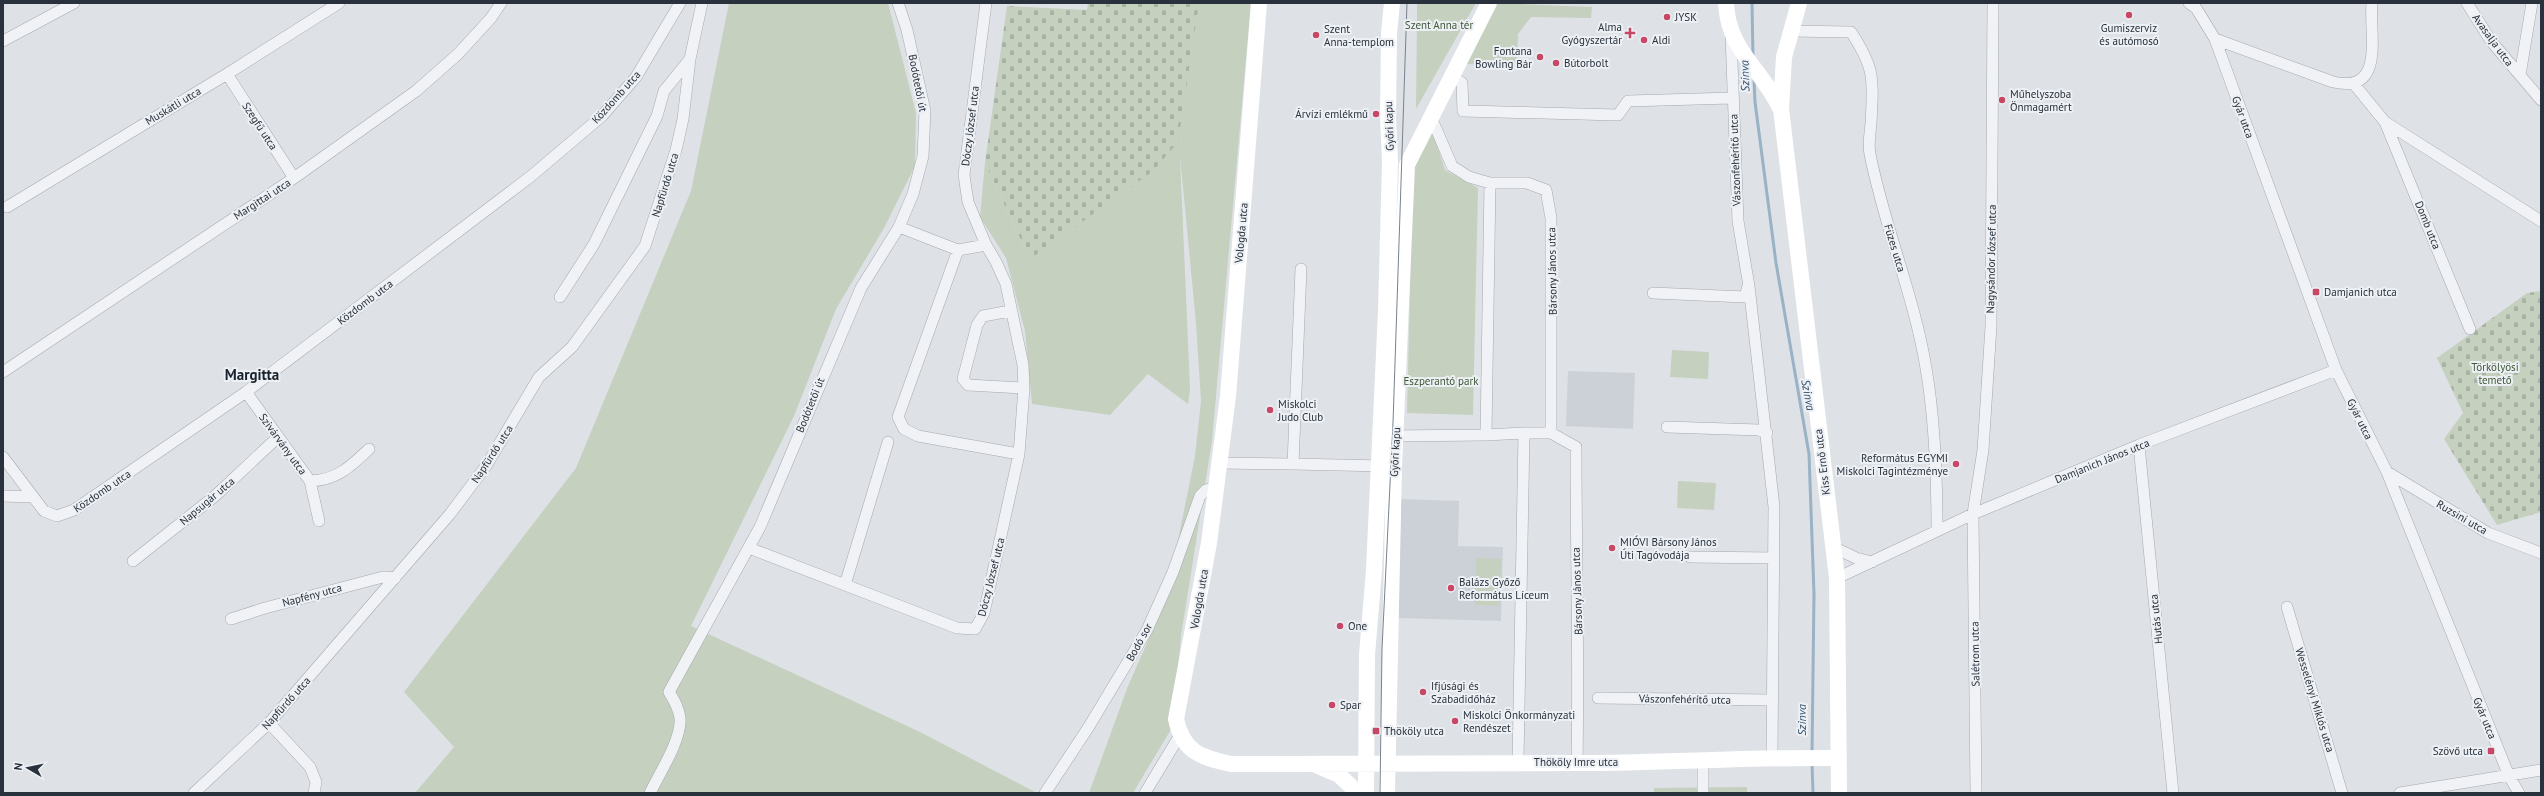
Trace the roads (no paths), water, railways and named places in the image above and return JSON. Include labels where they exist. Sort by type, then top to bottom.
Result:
[{"type":"street","points":[[3,41],[74,3]]},
{"type":"street","name":"Muskátli utca","points":[[7,207],[227,74],[339,3]]},
{"type":"street","name":"Margittai utca","points":[[3,372],[294,178],[416,91],[458,54],[491,18],[501,3]]},
{"type":"street","name":"Közdomb utca","points":[[3,457],[32,496],[49,514],[64,515],[246,392],[530,177],[602,116],[636,77],[680,3]]},
{"type":"street","name":"Napfürdő utca","points":[[194,793],[269,723],[450,514],[486,466],[539,377],[572,347],[645,246],[676,150],[683,119],[690,59],[702,3]]},
{"type":"street","name":"Bodótetői út","points":[[650,793],[678,733],[680,719],[678,707],[669,692],[760,527],[861,288],[899,227],[913,194],[923,156],[925,111],[907,30],[898,3]]},
{"type":"street","name":"Dóczy József utca","points":[[749,548],[958,628],[975,629],[984,613],[1019,454],[1024,388],[1023,366],[1010,311],[1006,284],[986,245],[968,202],[964,175],[986,3]]},
{"type":"street","name":"Vologda utca","points":[[1180,735],[1176,719],[1199,603],[1216,487],[1228,388],[1259,3]]},
{"type":"street","name":"Győri kapu","points":[[1389,436],[1390,162],[1388,117],[1389,18],[1392,3]]},
{"type":"street","points":[[1431,117],[1489,3]]},
{"type":"street","name":"Kiss Ernő utca","points":[[1726,3],[1731,34],[1738,49],[1772,90],[1781,109]]},
{"type":"street","name":"Kiss Ernő utca","points":[[1799,3],[1784,57],[1781,109],[1837,578],[1831,758],[1839,793]]},
{"type":"street","name":"Nagysándor József utca","points":[[1973,514],[1983,450],[1991,326],[1993,3]]},
{"type":"street","name":"Avasalja utca","points":[[2467,3],[2491,41],[2541,100]]},
{"type":"street","points":[[2520,75],[2532,3]]},
{"type":"street","name":"Gyár utca","points":[[2194,5],[2215,39],[2336,370],[2386,472],[2509,776],[2519,793]]},
{"type":"street","points":[[2215,39],[2332,82],[2344,85],[2354,83],[2363,79],[2372,61],[2369,5]]},
{"type":"street","name":"Füzes utca","points":[[1790,31],[1852,32],[1866,55],[1873,77],[1869,150],[1876,186],[1905,279],[1926,368],[1937,476],[1937,531]]},
{"type":"street","name":"Vászonfehérítő utca","points":[[1731,34],[1732,98],[1738,221],[1749,286],[1767,433],[1774,507],[1772,758]]},
{"type":"street","name":"Napfürdő utca","points":[[560,297],[594,244],[658,116],[664,91],[690,59]]},
{"type":"street","name":"Szegfű utca","points":[[227,74],[294,178]]},
{"type":"street","points":[[1452,76],[1462,83],[1463,111],[1618,115],[1628,101],[1732,98]]},
{"type":"street","name":"Domb utca","points":[[2354,83],[2385,122],[2470,329]]},
{"type":"street","name":"Győri kapu","points":[[1366,793],[1367,655],[1387,466],[1407,165],[1431,117]]},
{"type":"street","name":"Bársony János utca","points":[[1431,117],[1452,166],[1469,177],[1490,182],[1527,184],[1546,190],[1551,218],[1551,433]]},
{"type":"street","name":"Domb utca","points":[[2385,122],[2541,221]]},
{"type":"street","points":[[1486,434],[1490,182]]},
{"type":"street","points":[[899,227],[958,250],[986,245]]},
{"type":"street","points":[[958,250],[898,417],[904,429],[918,436],[1019,454]]},
{"type":"street","points":[[1218,463],[1293,464],[1301,268]]},
{"type":"street","points":[[1653,293],[1745,297],[1749,286]]},
{"type":"street","points":[[1010,311],[983,316],[977,325],[963,379],[968,385],[1024,388]]},
{"type":"street","name":"Damjanich János utca","points":[[1837,578],[1973,514],[2139,445],[2336,370]]},
{"type":"street","name":"Szivárvány utca","points":[[246,392],[310,481],[319,521]]},
{"type":"street","points":[[1667,427],[1759,430],[1767,433]]},
{"type":"street","points":[[1518,762],[1524,433]]},
{"type":"street","name":"Bársony János utca","points":[[1389,436],[1551,433],[1576,447],[1576,540],[1579,607],[1577,763]]},
{"type":"street","name":"Napsugár utca","points":[[133,561],[215,496],[278,437]]},
{"type":"street","points":[[845,585],[888,442]]},
{"type":"street","name":"Hutás utca","points":[[2139,445],[2173,793]]},
{"type":"street","points":[[310,481],[328,480],[350,467],[369,449]]},
{"type":"street","name":"Győri kapu","points":[[1293,464],[1387,466]]},
{"type":"street","name":"Győri kapu","points":[[1386,793],[1388,762],[1387,466]]},
{"type":"street","name":"Ruzsini utca","points":[[2386,472],[2488,533],[2541,553]]},
{"type":"street","points":[[2396,497],[2408,485]]},
{"type":"street","name":"Bodó sor","points":[[1045,793],[1088,728],[1147,630],[1173,572],[1200,496],[1206,490],[1216,487]]},
{"type":"street","points":[[3,496],[32,496]]},
{"type":"street","name":"Salétrom utca","points":[[1973,514],[1976,793]]},
{"type":"street","points":[[1833,547],[1856,558],[1872,562]]},
{"type":"street","points":[[1690,557],[1774,558]]},
{"type":"street","name":"Napfény utca","points":[[231,619],[265,608],[383,577],[395,578]]},
{"type":"street","name":"Wesselényi Miklós utca","points":[[2287,607],[2342,793]]},
{"type":"street","name":"Vászonfehérítő utca","points":[[1598,698],[1772,700]]},
{"type":"street","points":[[269,723],[310,767],[316,782],[314,793]]},
{"type":"street","points":[[1145,793],[1180,735]]},
{"type":"street","name":"Thököly Imre utca","points":[[1180,735],[1187,746],[1196,753],[1210,760],[1231,764],[1314,764],[1366,762],[1577,763],[1831,758]]},
{"type":"street","points":[[1703,760],[1703,793]]},
{"type":"street","name":"Thököly Imre utca","points":[[1314,764],[1338,775],[1358,793]]},
{"type":"street","points":[[2400,793],[2541,770]]},
{"type":"waterway","name":"Szinva","points":[[1752,3],[1753,58]]},
{"type":"waterway","name":"Szinva","points":[[1754,79],[1755,102],[1776,263],[1809,454],[1814,594],[1812,753]]},
{"type":"waterway","name":"Szinva","points":[[1812,763],[1813,793]]},
{"type":"tram line","points":[[1380,793],[1382,649],[1393,423],[1407,3]]},
{"type":"place","name":"Gumiszerviz és autómosó","points":[[2129,15]]},
{"type":"place","name":"JYSK","points":[[1667,17]]},
{"type":"place","name":"Alma Gyógyszertár","points":[[1630,33]]},
{"type":"place","name":"Szent Anna-templom","points":[[1316,35]]},
{"type":"place","name":"Aldi","points":[[1644,40]]},
{"type":"place","name":"Fontana Bowling Bár","points":[[1540,57]]},
{"type":"place","name":"Bútorbolt","points":[[1556,63]]},
{"type":"place","name":"Műhelyszoba Önmagamért","points":[[2002,100]]},
{"type":"place","name":"Árvízi emlékmű","points":[[1376,114]]},
{"type":"place","name":"Damjanich utca","points":[[2316,292]]},
{"type":"place","name":"Miskolci Judo Club","points":[[1270,410]]},
{"type":"place","name":"Református EGYMI Miskolci Tagintézménye","points":[[1956,464]]},
{"type":"place","name":"MIÓVI Bársony János Úti Tagóvodája","points":[[1612,548]]},
{"type":"place","name":"Balázs Győző Református Líceum","points":[[1451,588]]},
{"type":"place","name":"One","points":[[1340,626]]},
{"type":"place","name":"Ifjúsági és Szabadidőház","points":[[1423,692]]},
{"type":"place","name":"Spar","points":[[1332,705]]},
{"type":"place","name":"Miskolci Önkormányzati Rendészet","points":[[1455,721]]},
{"type":"place","name":"Thököly utca","points":[[1376,731]]},
{"type":"place","name":"Szövő utca","points":[[2491,751]]},
{"type":"district","name":"Margitta","points":[[252,375]]},
{"type":"park label","name":"Szent Anna tér","points":[[1439,25]]},
{"type":"park label","name":"Törkölyösi temető","points":[[2495,373]]},
{"type":"park label","name":"Eszperantó park","points":[[1441,381]]}]
